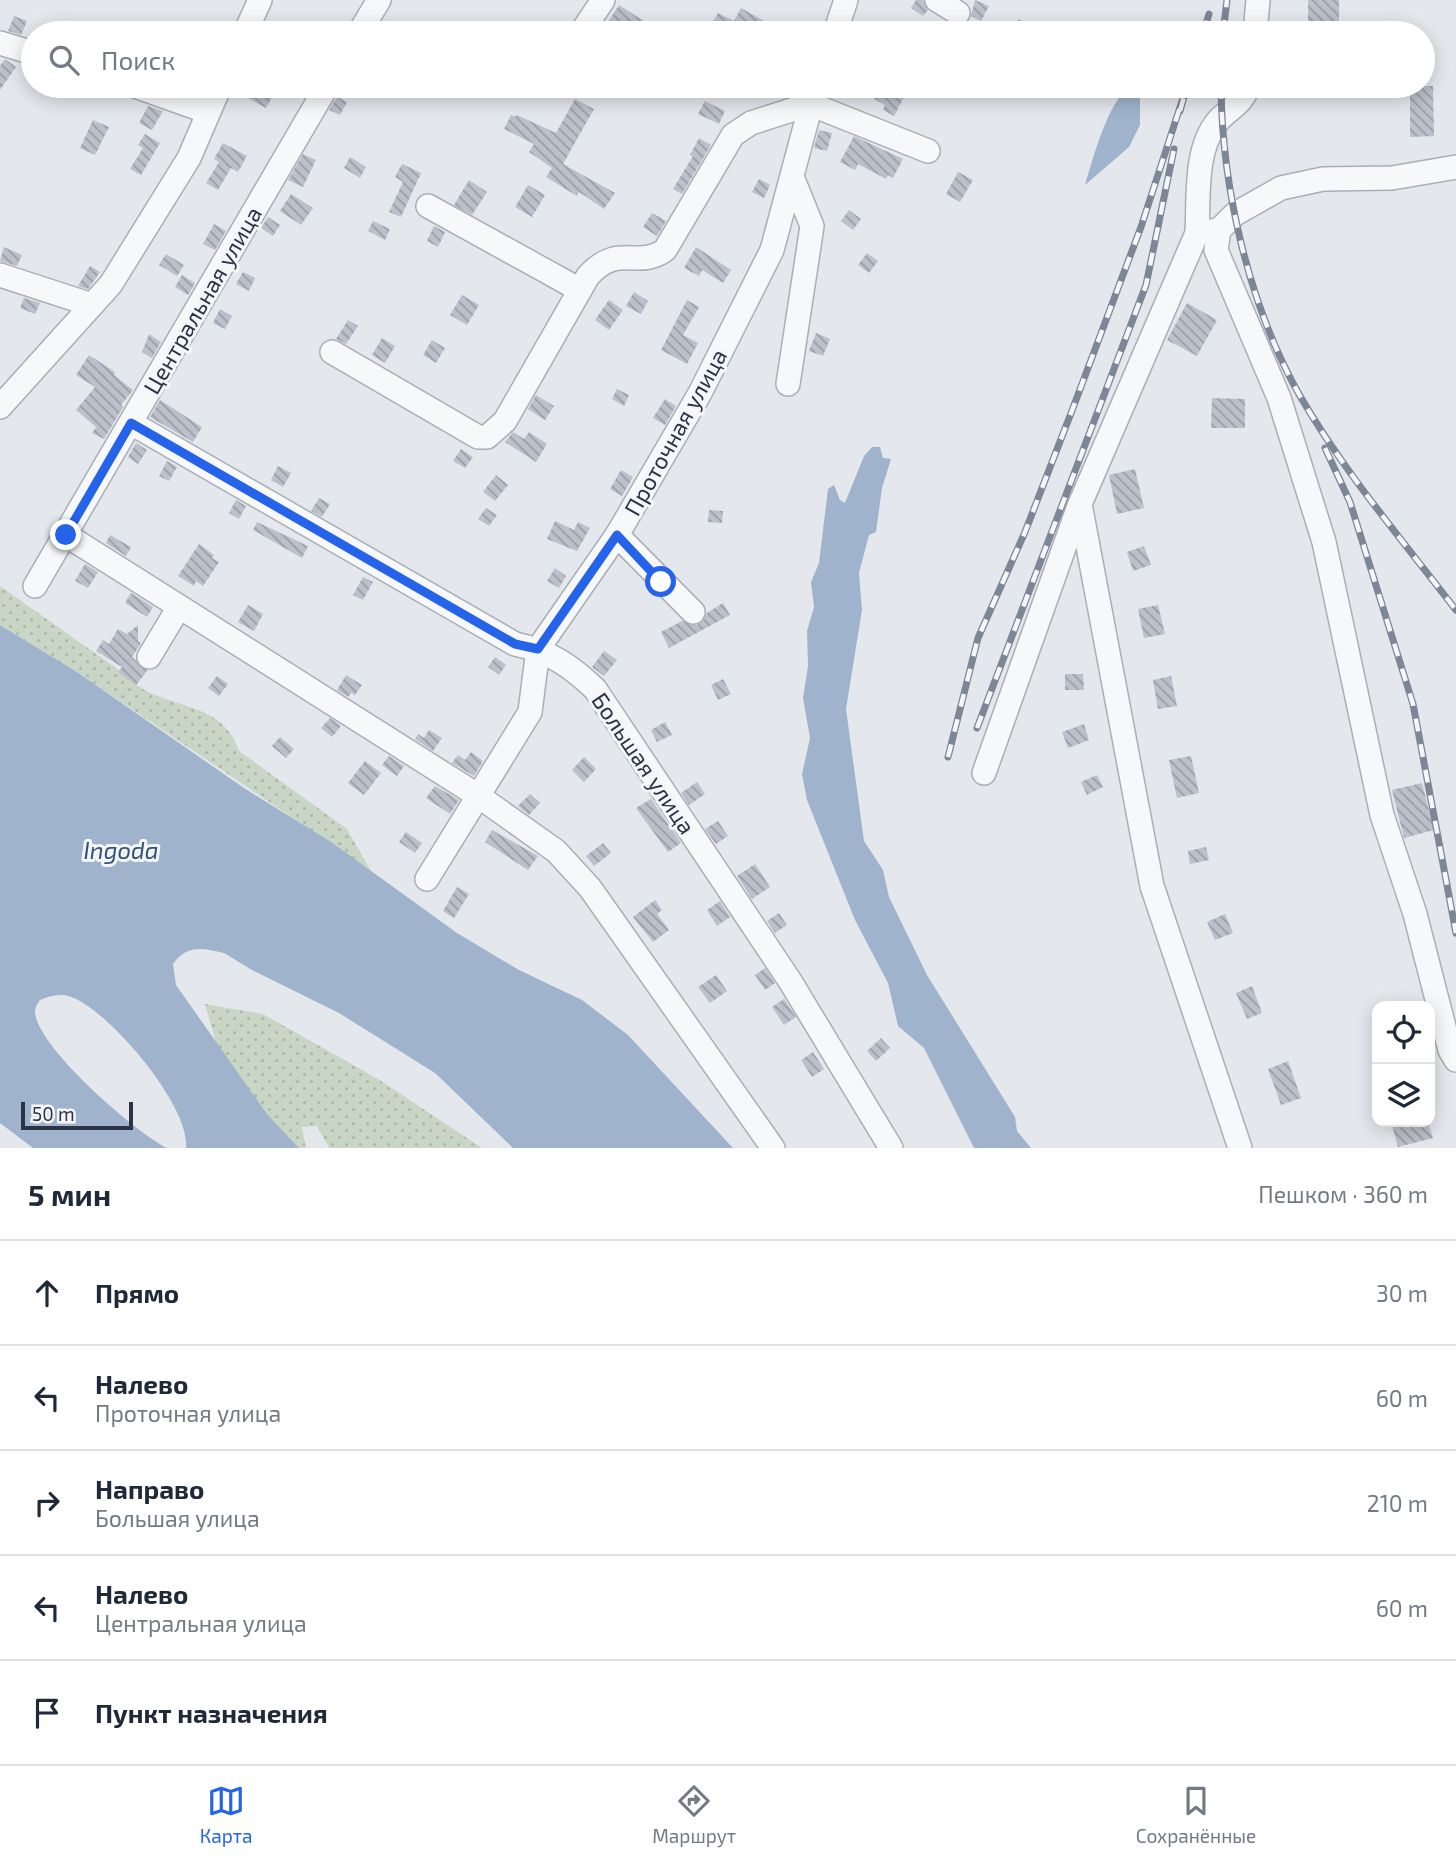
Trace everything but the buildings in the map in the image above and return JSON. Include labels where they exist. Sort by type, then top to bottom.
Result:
[{"type":"street","points":[[250,21],[260,0]]},
{"type":"street","points":[[366,21],[379,0]]},
{"type":"street","points":[[590,21],[603,0]]},
{"type":"street","points":[[839,21],[846,0]]},
{"type":"street","points":[[937,0],[958,13]]},
{"type":"street","points":[[1256,21],[1258,0]]},
{"type":"street","points":[[0,43],[21,49]]},
{"type":"street","points":[[169,98],[208,112]]},
{"type":"street","points":[[0,407],[111,284],[189,158],[214,98]]},
{"type":"street","name":"Центральная улица","points":[[34,586],[320,98]]},
{"type":"street","points":[[332,352],[478,437],[486,437],[505,421],[580,290],[601,262],[615,256],[654,257],[664,250],[733,135],[751,122],[806,98]]},
{"type":"street","name":"Проточная улица","points":[[427,879],[530,712],[538,649],[617,535],[700,393],[772,250],[793,179],[812,98]]},
{"type":"street","points":[[819,98],[928,150]]},
{"type":"street","points":[[1242,98],[1239,105],[1217,122],[1204,149],[1208,232],[1279,398],[1324,542],[1382,815],[1415,914],[1450,1050],[1456,1060]]},
{"type":"street","points":[[984,773],[1080,504],[1208,232],[1281,188],[1322,179],[1392,178],[1456,167]]},
{"type":"street","points":[[788,384],[811,226],[793,179]]},
{"type":"street","points":[[428,206],[580,290]]},
{"type":"street","points":[[0,275],[92,305]]},
{"type":"street","name":"Большая улица","points":[[131,423],[515,644],[538,649],[570,666],[595,689],[790,981],[891,1148]]},
{"type":"street","points":[[1080,504],[1152,886],[1240,1148]]},
{"type":"street","points":[[66,535],[477,795],[556,851],[590,888],[773,1148]]},
{"type":"street","points":[[617,535],[693,612]]},
{"type":"street","points":[[149,657],[179,607]]},
{"type":"green space","points":[[0,586],[139,687],[219,721],[231,733],[239,751],[347,829],[371,871],[77,672],[0,625]]},
{"type":"green space","points":[[205,1004],[263,1014],[378,1079],[482,1148],[329,1148],[317,1126],[302,1127],[306,1148],[299,1148],[267,1114],[217,1046]]},
{"type":"water","points":[[1119,98],[1140,98],[1140,125],[1129,147],[1085,185],[1097,146]]},
{"type":"water","points":[[872,447],[880,447],[883,458],[891,459],[882,488],[876,532],[869,535],[859,573],[862,610],[846,709],[864,841],[883,870],[889,897],[927,975],[1015,1117],[1017,1131],[1031,1148],[974,1148],[924,1048],[898,1026],[888,983],[855,920],[807,800],[802,774],[810,738],[803,698],[808,666],[807,631],[814,607],[811,582],[819,563],[828,489],[834,485],[840,500],[845,503],[864,456]]},
{"type":"water","name":"Ingoda","points":[[0,625],[77,672],[244,788],[331,842],[457,933],[519,970],[582,1000],[628,1035],[733,1148],[513,1148],[435,1073],[339,1013],[252,970],[224,953],[196,949],[184,953],[173,964],[176,985],[267,1114],[299,1148],[186,1148],[184,1130],[175,1109],[145,1062],[106,1020],[71,997],[59,995],[40,1000],[35,1010],[39,1025],[50,1044],[111,1107],[167,1148],[33,1148],[0,1123]]},
{"type":"railway","points":[[1224,21],[1227,0]]},
{"type":"railway","points":[[1207,21],[1209,14]]},
{"type":"railway","points":[[1180,111],[1184,98]]},
{"type":"railway","points":[[1222,98],[1227,165],[1242,246],[1266,324],[1282,361],[1335,452],[1456,610]]},
{"type":"railway","points":[[948,757],[978,638],[1025,532],[1073,408],[1141,227],[1182,101]]},
{"type":"railway","points":[[977,728],[1146,285],[1174,149]]},
{"type":"railway","points":[[1325,448],[1350,502],[1413,704],[1456,933]]},
{"type":"route","points":[[66,535],[131,423],[515,644],[538,649],[617,535],[661,582]]}]
